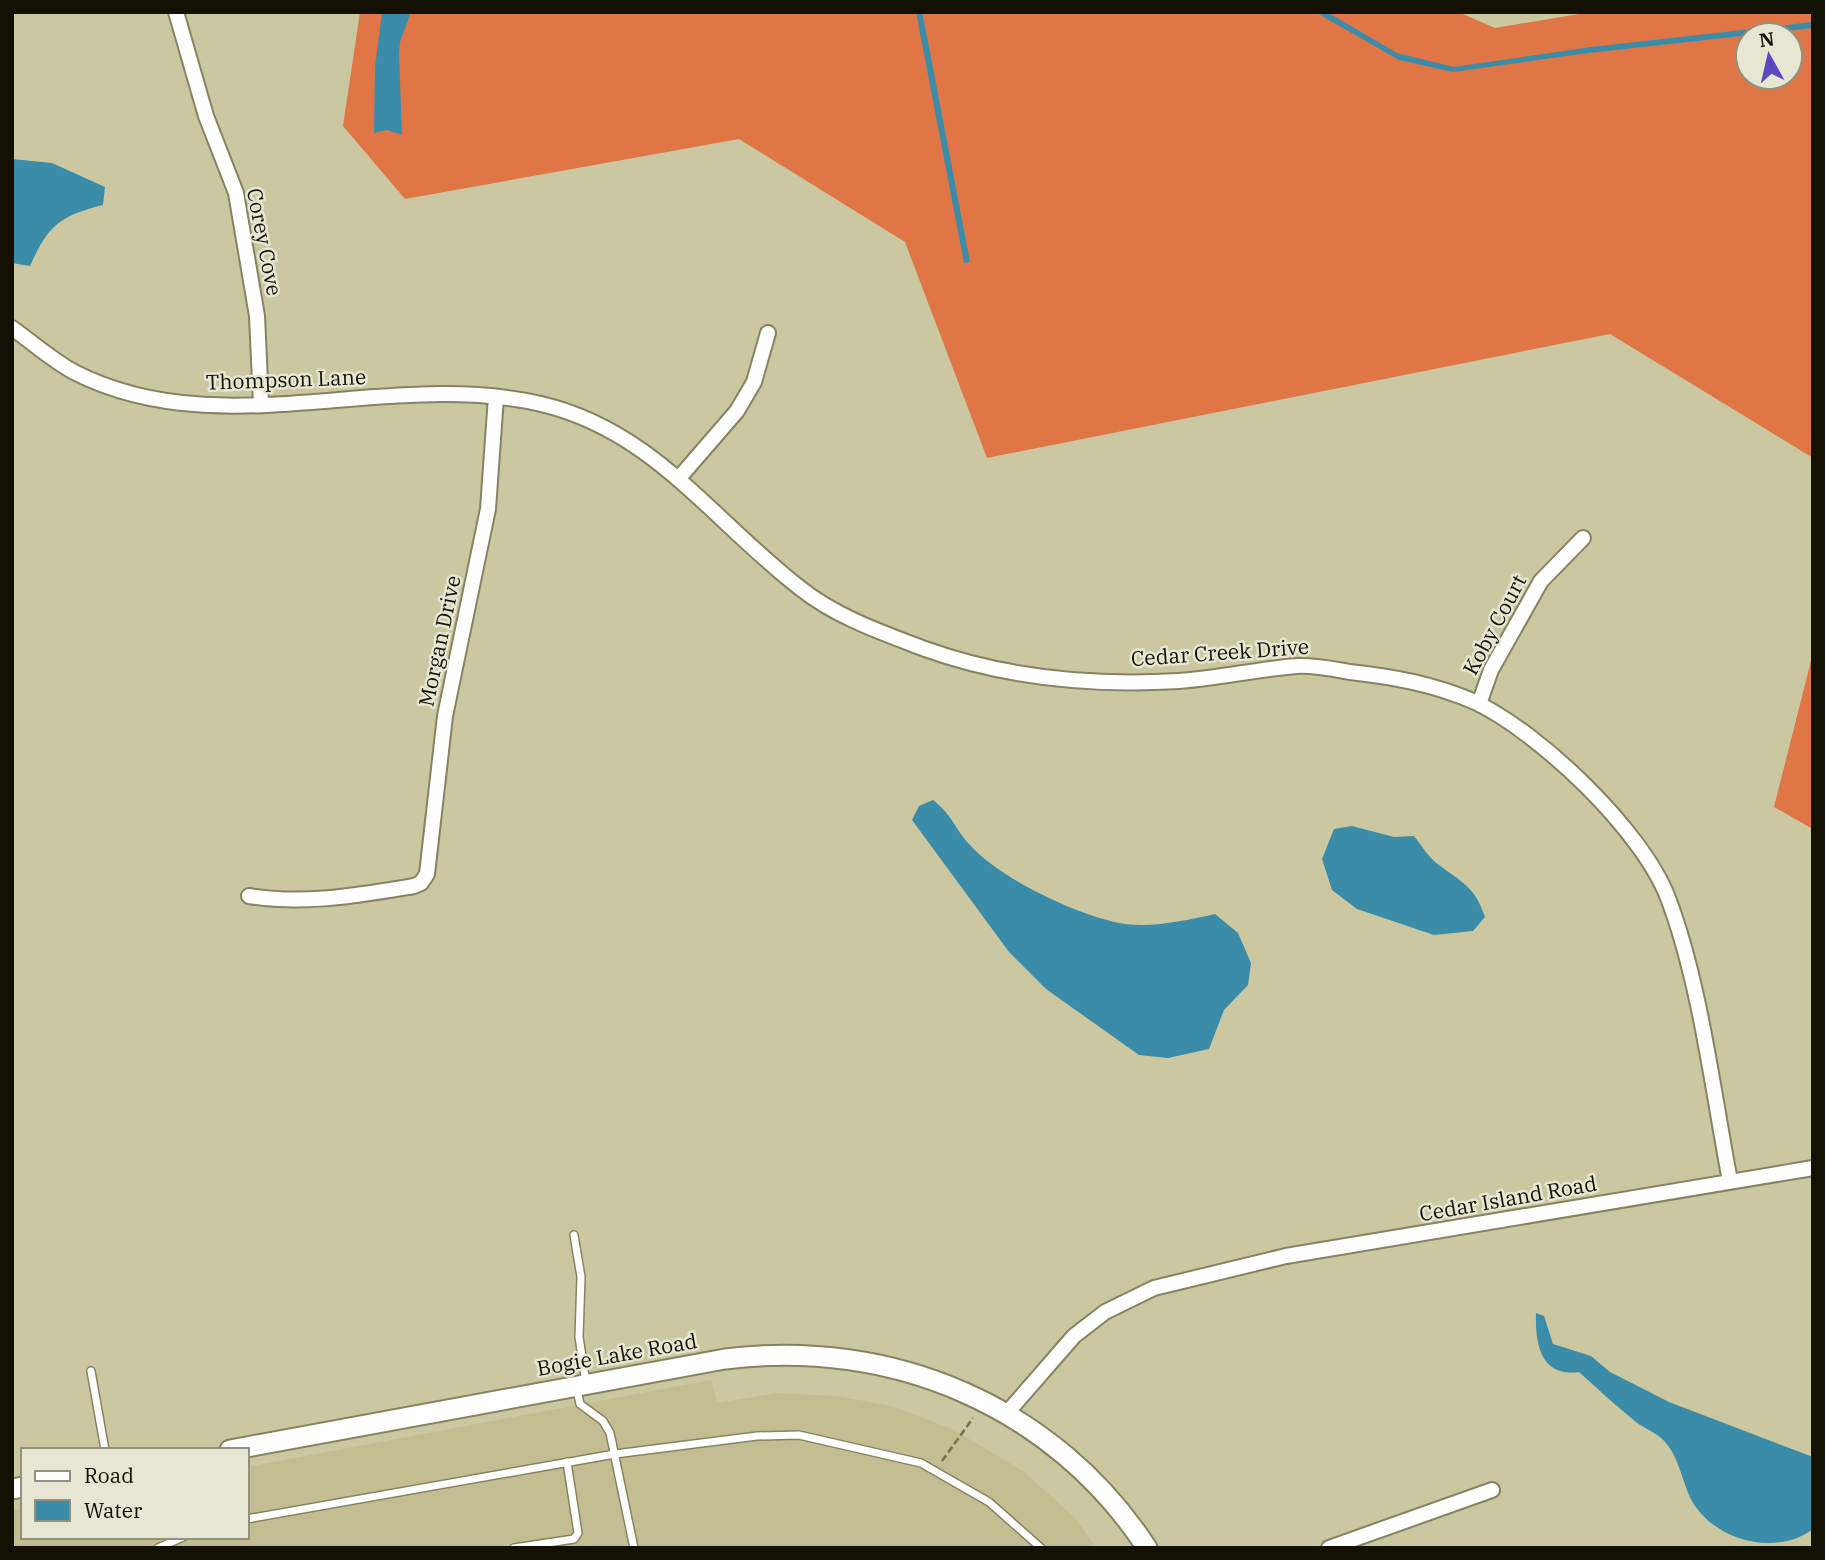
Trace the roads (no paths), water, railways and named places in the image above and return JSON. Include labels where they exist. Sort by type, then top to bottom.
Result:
[{"type":"main road","name":"Bogie Lake Road","points":[[241,1448],[725,1359],[807,1354],[855,1359],[901,1369],[946,1384],[1007,1413],[1050,1442],[1084,1471],[1118,1507],[1147,1548]]},
{"type":"street","name":"Corey Cove","points":[[176,12],[206,116],[236,193],[257,316],[261,404]]},
{"type":"street","name":"Thompson Lane","points":[[12,328],[73,371],[144,397],[212,407],[469,394],[496,397]]},
{"type":"street","points":[[679,478],[737,411],[754,382],[768,332]]},
{"type":"street","name":"Cedar Creek Drive","points":[[496,397],[541,404],[601,424],[652,455],[737,536],[805,593],[871,629],[962,662],[1050,679],[1179,681],[1303,665],[1418,681],[1479,704],[1553,755],[1621,821],[1667,895],[1694,991],[1730,1181]]},
{"type":"street","name":"Morgan Drive","points":[[250,896],[297,901],[349,897],[414,886],[421,883],[427,874],[445,716],[488,509],[496,397]]},
{"type":"street","name":"Koby Court","points":[[1479,704],[1491,670],[1541,581],[1583,538]]},
{"type":"street","name":"Cedar Island Road","points":[[1007,1413],[1059,1350],[1105,1312],[1154,1288],[1286,1256],[1813,1168]]},
{"type":"street","points":[[1329,1548],[1492,1490]]},
{"type":"lane","points":[[574,1235],[581,1278],[580,1404],[603,1421],[610,1433],[634,1548]]},
{"type":"lane","points":[[91,1371],[105,1448]]},
{"type":"lane","points":[[248,1518],[615,1454],[757,1436],[799,1435],[898,1457],[934,1471],[989,1502],[1041,1548]]},
{"type":"lane","points":[[514,1548],[574,1539],[578,1533],[567,1462]]},
{"type":"water","points":[[382,12],[411,12],[400,42],[399,54],[402,135],[387,130],[374,133],[375,67]]},
{"type":"water","points":[[916,12],[922,12],[970,262],[964,263]]},
{"type":"water","points":[[1315,12],[1327,12],[1397,53],[1454,67],[1591,47],[1734,31],[1734,37],[1453,72],[1399,60]]},
{"type":"water","points":[[1813,22],[1813,28],[1804,29],[1804,23]]},
{"type":"water","points":[[12,159],[52,163],[105,187],[103,205],[76,214],[57,225],[43,241],[30,266],[12,263]]},
{"type":"water","points":[[933,800],[983,858],[1020,883],[1064,905],[1107,920],[1136,925],[1170,923],[1215,914],[1238,933],[1251,963],[1248,985],[1224,1010],[1209,1049],[1168,1058],[1139,1055],[1046,989],[1009,952],[912,820],[919,806]]},
{"type":"water","points":[[1352,826],[1394,837],[1414,836],[1432,859],[1472,892],[1485,917],[1473,931],[1434,935],[1357,909],[1332,890],[1322,859],[1334,829]]},
{"type":"water","points":[[1536,1313],[1544,1316],[1553,1344],[1591,1356],[1610,1372],[1669,1402],[1813,1457],[1813,1529],[1782,1542],[1765,1543],[1731,1535],[1715,1526],[1702,1515],[1692,1501],[1675,1457],[1663,1439],[1636,1422],[1579,1372],[1566,1372],[1548,1364],[1539,1347]]}]
